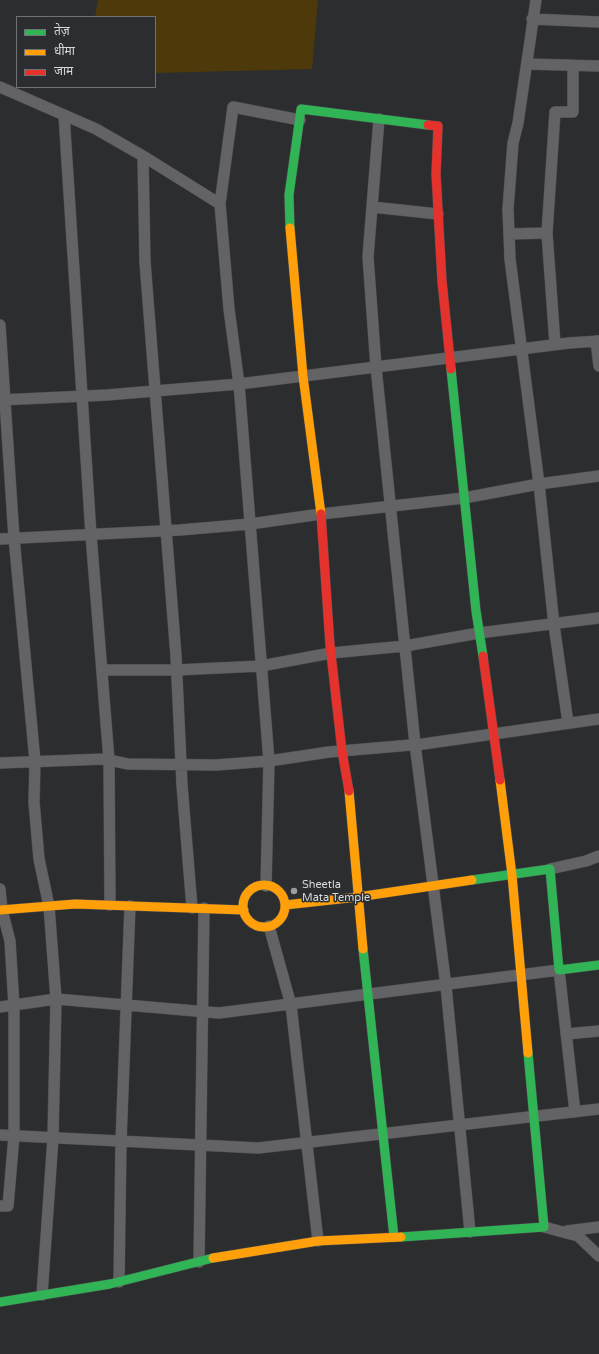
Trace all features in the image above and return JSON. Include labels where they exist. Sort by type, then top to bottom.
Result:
[{"type":"street","points":[[536,0],[532,19],[527,64],[513,143],[508,208],[510,259],[539,484],[554,625],[568,723]]},
{"type":"street","points":[[532,19],[599,22]]},
{"type":"street","points":[[527,64],[599,66]]},
{"type":"street","points":[[555,344],[547,233],[555,112],[573,112],[574,65]]},
{"type":"street","points":[[0,87],[96,128],[220,204]]},
{"type":"street","points":[[266,886],[269,761],[239,384],[229,309],[220,204],[233,107],[300,120]]},
{"type":"street","points":[[394,1237],[384,1134],[367,996],[351,801],[342,751],[331,653],[321,514],[303,376],[291,250],[289,195],[301,109],[438,126],[436,174],[442,281],[479,633],[494,733],[512,875],[544,1227]]},
{"type":"street","points":[[64,115],[91,535],[109,760],[110,905]]},
{"type":"street","points":[[379,118],[368,257],[376,367],[415,744],[446,986],[470,1232]]},
{"type":"street","points":[[143,156],[145,262],[156,391],[192,908]]},
{"type":"street","points":[[372,207],[438,214]]},
{"type":"street","points":[[509,234],[547,233]]},
{"type":"street","points":[[0,326],[2,400],[35,761],[34,802],[39,859],[49,906],[56,999],[53,1138],[42,1295]]},
{"type":"street","points":[[2,400],[82,396],[239,384],[555,344],[597,341],[599,366]]},
{"type":"street","points":[[0,539],[165,531],[250,524],[321,514],[464,498],[539,484],[599,476]]},
{"type":"street","points":[[102,670],[176,670],[261,666],[331,653],[405,646],[479,633],[554,625],[599,618]]},
{"type":"street","points":[[0,762],[109,760],[128,764],[216,765],[269,761],[342,751],[415,744],[599,719]]},
{"type":"street","points":[[285,905],[358,897],[512,875],[550,869],[586,861],[599,856]]},
{"type":"street","points":[[550,869],[559,970],[575,1112]]},
{"type":"street","points":[[259,886],[266,886],[279,891],[285,905],[280,919],[269,926],[262,926],[254,924],[250,920],[244,910],[245,898],[251,890],[259,886]]},
{"type":"street","points":[[0,889],[1,910],[10,941],[14,1006],[14,1136],[8,1206],[0,1206]]},
{"type":"street","points":[[1,910],[74,904],[244,910]]},
{"type":"street","points":[[119,1282],[121,1142],[130,906]]},
{"type":"street","points":[[199,1262],[204,908]]},
{"type":"street","points":[[269,926],[291,1005],[318,1241]]},
{"type":"street","points":[[0,1007],[56,999],[218,1013],[367,996],[599,965]]},
{"type":"street","points":[[566,1034],[599,1032]]},
{"type":"street","points":[[0,1135],[258,1148],[599,1109]]},
{"type":"street","points":[[0,1302],[119,1282],[199,1262],[318,1241],[544,1227],[578,1236],[599,1256]]},
{"type":"street","points":[[563,1232],[599,1227]]},
{"type":"shaded area","points":[[98,0],[318,0],[312,69],[156,73],[156,16],[95,16]]},
{"type":"traffic: fast","points":[[290,228],[289,195],[301,109],[428,125]]},
{"type":"traffic: fast","points":[[451,369],[476,611],[483,656]]},
{"type":"traffic: fast","points":[[472,880],[550,869],[559,970],[599,965]]},
{"type":"traffic: fast","points":[[363,949],[394,1237]]},
{"type":"traffic: fast","points":[[401,1237],[544,1227],[528,1053]]},
{"type":"traffic: fast","points":[[0,1302],[110,1284],[213,1258]]},
{"type":"traffic: slow","points":[[290,228],[303,376],[321,514]]},
{"type":"traffic: slow","points":[[500,780],[512,875],[528,1053]]},
{"type":"traffic: slow","points":[[349,791],[363,949]]},
{"type":"traffic: slow","points":[[285,905],[358,897],[472,880]]},
{"type":"traffic: slow","points":[[264,885],[279,891],[285,906],[279,921],[264,927],[249,921],[243,906],[249,891],[264,885]]},
{"type":"traffic: slow","points":[[0,910],[75,904],[244,910]]},
{"type":"traffic: slow","points":[[213,1258],[318,1241],[401,1237]]},
{"type":"traffic: jam","points":[[428,125],[438,126],[436,174],[442,281],[451,369]]},
{"type":"traffic: jam","points":[[321,514],[330,645],[342,751],[349,791]]},
{"type":"traffic: jam","points":[[483,656],[500,780]]},
{"type":"place","name":"Sheetla Mata Temple","points":[[294,891]]}]
